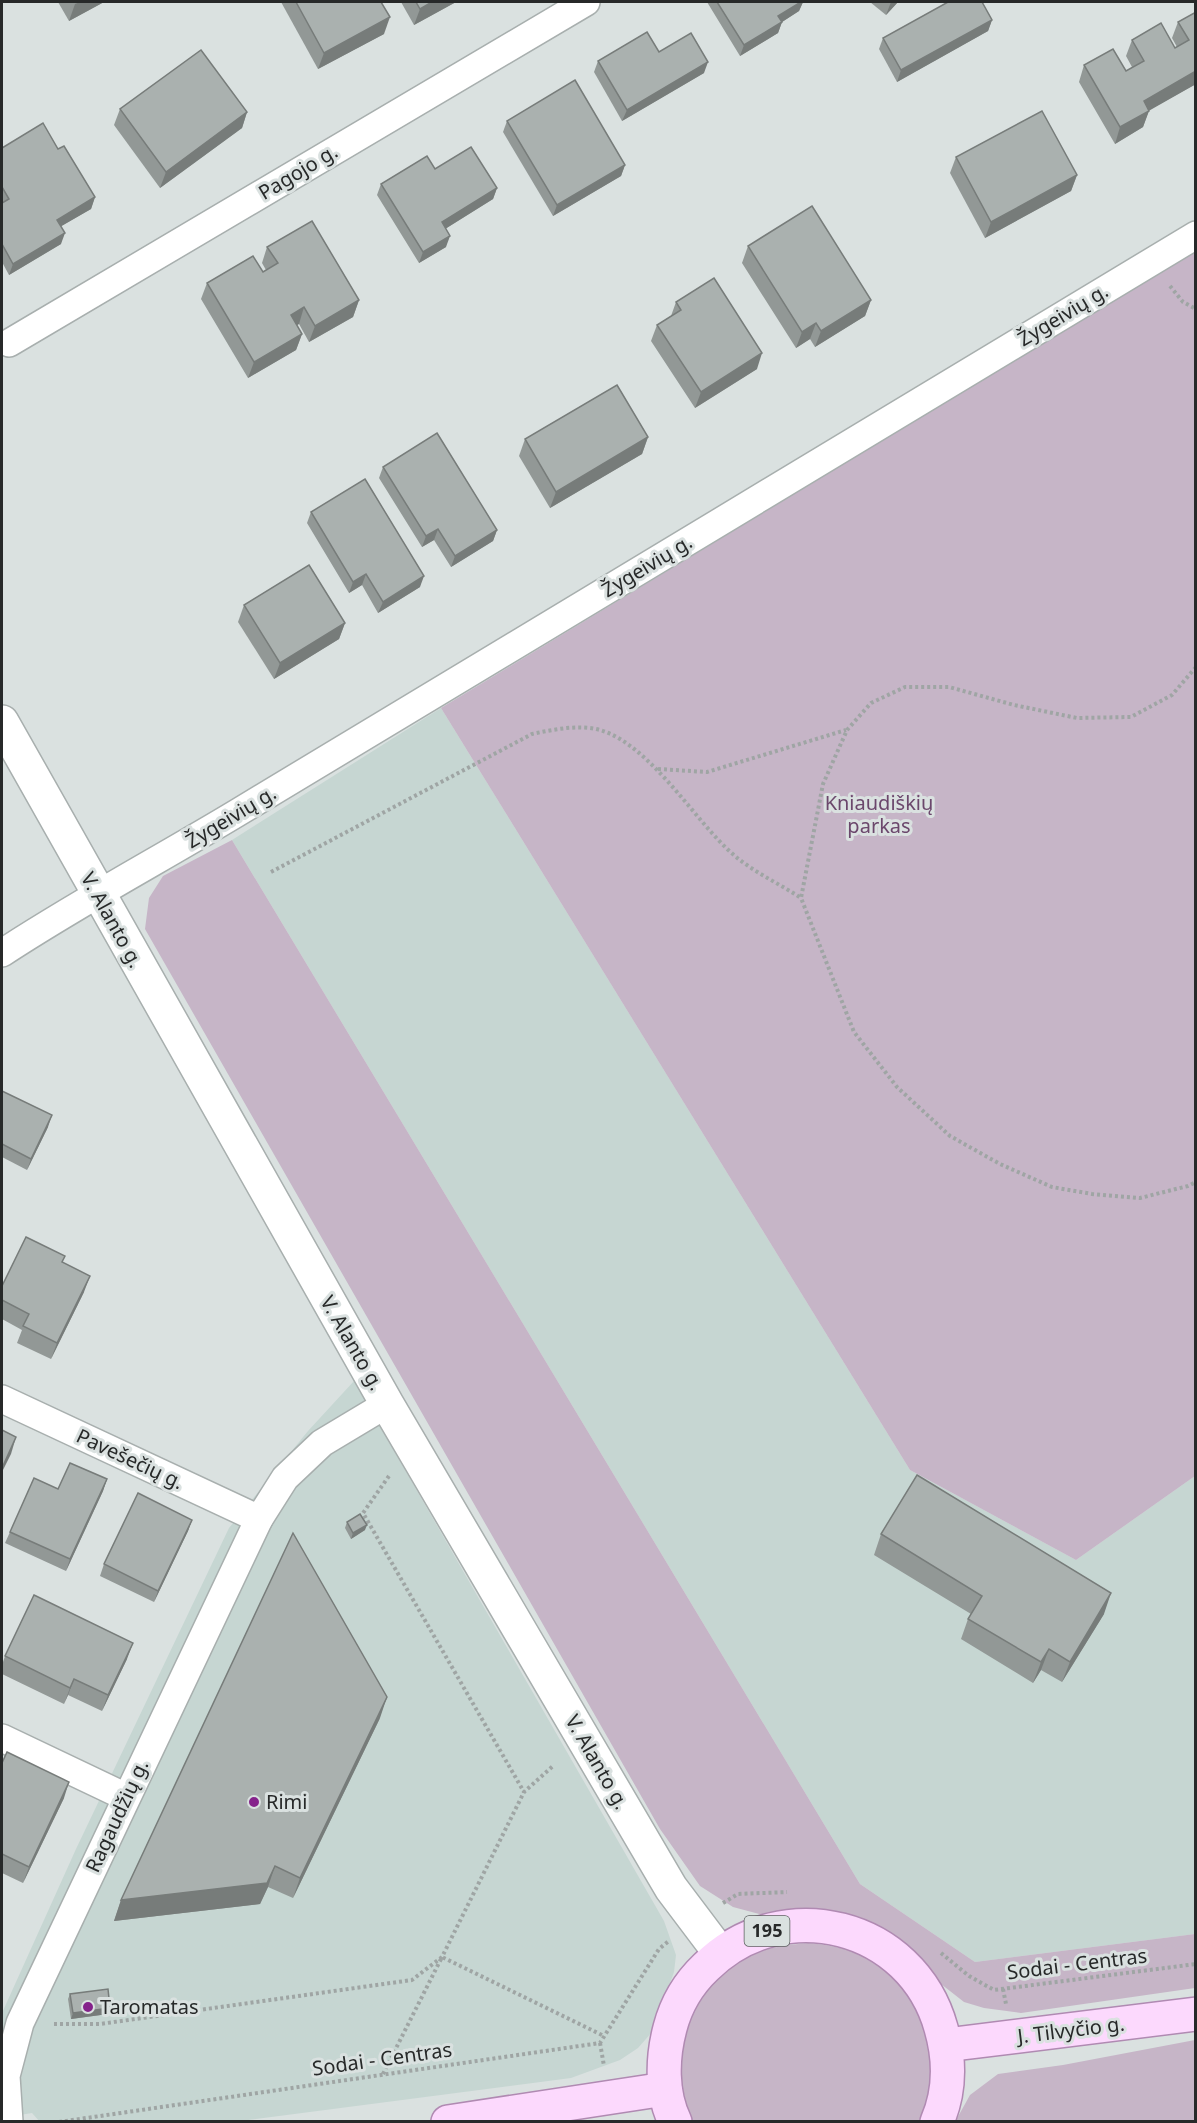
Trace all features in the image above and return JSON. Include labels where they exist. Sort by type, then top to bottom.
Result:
[{"type":"main road","name":"V. Alanto g.","points":[[2,722],[387,1404],[671,1888],[720,1953]]},
{"type":"main road","name":"195","points":[[675,2121],[665,2089],[664,2050],[674,2013],[693,1979],[720,1953],[752,1935],[787,1925],[824,1926],[861,1936],[892,1954],[918,1979],[936,2010],[946,2045],[948,2070],[945,2094],[937,2121]]},
{"type":"main road","name":"J. Tilvyčio g.","points":[[946,2045],[1196,2014]]},
{"type":"main road","points":[[448,2121],[665,2089]]},
{"type":"street","name":"Pagojo g.","points":[[9,343],[586,2]]},
{"type":"street","name":"Žygeivių g.","points":[[2,953],[66,912],[98,895],[1196,235]]},
{"type":"street","name":"Pavešečių g.","points":[[2,1399],[259,1519]]},
{"type":"street","name":"Ragaudžių g.","points":[[9,2121],[6,2076],[20,2024],[259,1519],[285,1478],[322,1443],[387,1404]]},
{"type":"street","points":[[2,1738],[126,1797]]},
{"type":"path","points":[[1196,667],[1172,695],[1131,717],[1077,718],[1014,705],[949,687],[905,687],[871,703],[847,730],[823,784],[801,898],[854,1032],[897,1087],[950,1136],[1000,1164],[1052,1187],[1092,1194],[1140,1198],[1196,1182]]},
{"type":"path","points":[[271,872],[531,734],[561,728],[593,728],[620,739],[658,769],[696,815],[736,857],[801,898]]},
{"type":"path","points":[[658,769],[707,772],[847,730]]},
{"type":"path","points":[[389,1476],[363,1513],[524,1792]]},
{"type":"path","points":[[383,2074],[524,1792],[554,1765]]},
{"type":"path","points":[[738,1894],[790,1892]]},
{"type":"path","name":"Sodai - Centras","points":[[932,1946],[969,1976],[994,1990],[1196,1964]]},
{"type":"path","points":[[442,1957],[604,2036],[659,1949]]},
{"type":"path","points":[[20,2024],[100,2024],[412,1980],[442,1957]]},
{"type":"path","name":"Sodai - Centras","points":[[59,2121],[600,2043],[604,2036]]},
{"type":"shaded area","points":[[441,708],[910,1470],[1076,1560],[1195,1476],[1195,1934],[975,1962],[860,1884],[232,840]]},
{"type":"shaded area","points":[[354,1381],[664,1921],[676,1955],[674,1972],[653,2031],[638,2048],[620,2060],[571,2078],[240,2121],[40,2122],[32,2113],[2,2118],[2,2013],[76,1849],[229,1528],[308,1431]]},
{"type":"green space","name":"Kniaudiškių parkas","points":[[1195,251],[1195,1476],[1076,1560],[910,1470],[441,708]]},
{"type":"green space","points":[[232,840],[860,1884],[975,1962],[1195,1934],[1195,1988],[1021,2013],[984,2008],[964,2002],[941,1984],[920,1958],[896,1936],[869,1922],[827,1911],[795,1910],[763,1915],[733,1907],[700,1886],[660,1829],[145,929],[149,898],[163,876]]},
{"type":"green space","points":[[808,1943],[846,1950],[880,1966],[899,1983],[913,2003],[924,2025],[930,2048],[932,2073],[928,2097],[920,2121],[693,2122],[683,2088],[681,2054],[690,2022],[706,1992],[730,1968],[744,1959],[771,1948]]},
{"type":"green space","points":[[1195,2040],[1195,2121],[955,2122],[970,2095],[998,2074],[1063,2065]]},
{"type":"building","points":[[296,2],[381,2],[390,17],[324,53]]},
{"type":"building","points":[[416,2],[432,2],[420,9]]},
{"type":"building","points":[[717,2],[801,2],[778,16],[782,22],[744,45]]},
{"type":"building","points":[[948,2],[982,2],[992,20],[901,70],[883,38]]},
{"type":"building","points":[[1196,12],[1196,71],[1144,101],[1149,111],[1120,127],[1084,65],[1113,49],[1126,71],[1144,61],[1132,40],[1161,23],[1175,48],[1189,40],[1178,22]]},
{"type":"building","points":[[647,32],[659,52],[691,33],[708,62],[627,110],[598,61]]},
{"type":"building","points":[[201,50],[247,112],[166,172],[120,109]]},
{"type":"building","points":[[575,80],[625,165],[557,205],[507,121]]},
{"type":"building","points":[[1042,111],[1077,175],[991,222],[956,157]]},
{"type":"building","points":[[43,123],[58,149],[64,146],[95,197],[57,220],[65,233],[13,264],[2,244],[2,203],[9,199],[2,187],[2,148]]},
{"type":"building","points":[[471,147],[497,188],[442,222],[450,236],[423,252],[381,184],[427,156],[435,169]]},
{"type":"building","points":[[812,206],[871,300],[821,331],[816,323],[802,332],[748,246]]},
{"type":"building","points":[[312,221],[359,300],[315,326],[304,307],[291,315],[302,334],[254,362],[207,283],[253,256],[263,272],[278,263],[267,247]]},
{"type":"building","points":[[714,278],[762,353],[701,392],[657,325],[681,310],[676,302]]},
{"type":"building","points":[[617,385],[648,437],[556,492],[525,439]]},
{"type":"building","points":[[437,433],[497,530],[455,556],[438,529],[426,536],[383,467]]},
{"type":"building","points":[[365,479],[424,576],[383,602],[366,574],[353,582],[311,512]]},
{"type":"building","points":[[309,565],[345,623],[280,663],[244,605]]},
{"type":"building","points":[[2,1091],[52,1115],[31,1159],[2,1144]]},
{"type":"building","points":[[26,1237],[65,1256],[62,1262],[90,1276],[57,1343],[23,1326],[29,1314],[2,1300],[2,1286]]},
{"type":"building","points":[[2,1430],[16,1437],[2,1468]]},
{"type":"building","points":[[70,1463],[107,1479],[70,1559],[10,1532],[34,1478],[58,1489]]},
{"type":"building","points":[[917,1475],[1111,1593],[1070,1662],[1049,1649],[1041,1662],[968,1619],[982,1596],[881,1534]]},
{"type":"building","points":[[138,1493],[192,1520],[158,1591],[104,1564]]},
{"type":"building","points":[[360,1514],[367,1525],[353,1533],[347,1522]]},
{"type":"building","name":"Rimi","points":[[293,1533],[387,1697],[300,1878],[275,1866],[267,1883],[121,1900]]},
{"type":"building","points":[[34,1595],[133,1643],[108,1695],[74,1679],[70,1688],[5,1656]]},
{"type":"building","points":[[7,1752],[69,1782],[29,1867],[2,1854],[2,1763]]},
{"type":"building","name":"Taromatas","points":[[108,1989],[110,2008],[73,2013],[70,1994]]},
{"type":"place","name":"Rimi","points":[[254,1802]]},
{"type":"place","name":"Taromatas","points":[[88,2007]]}]
